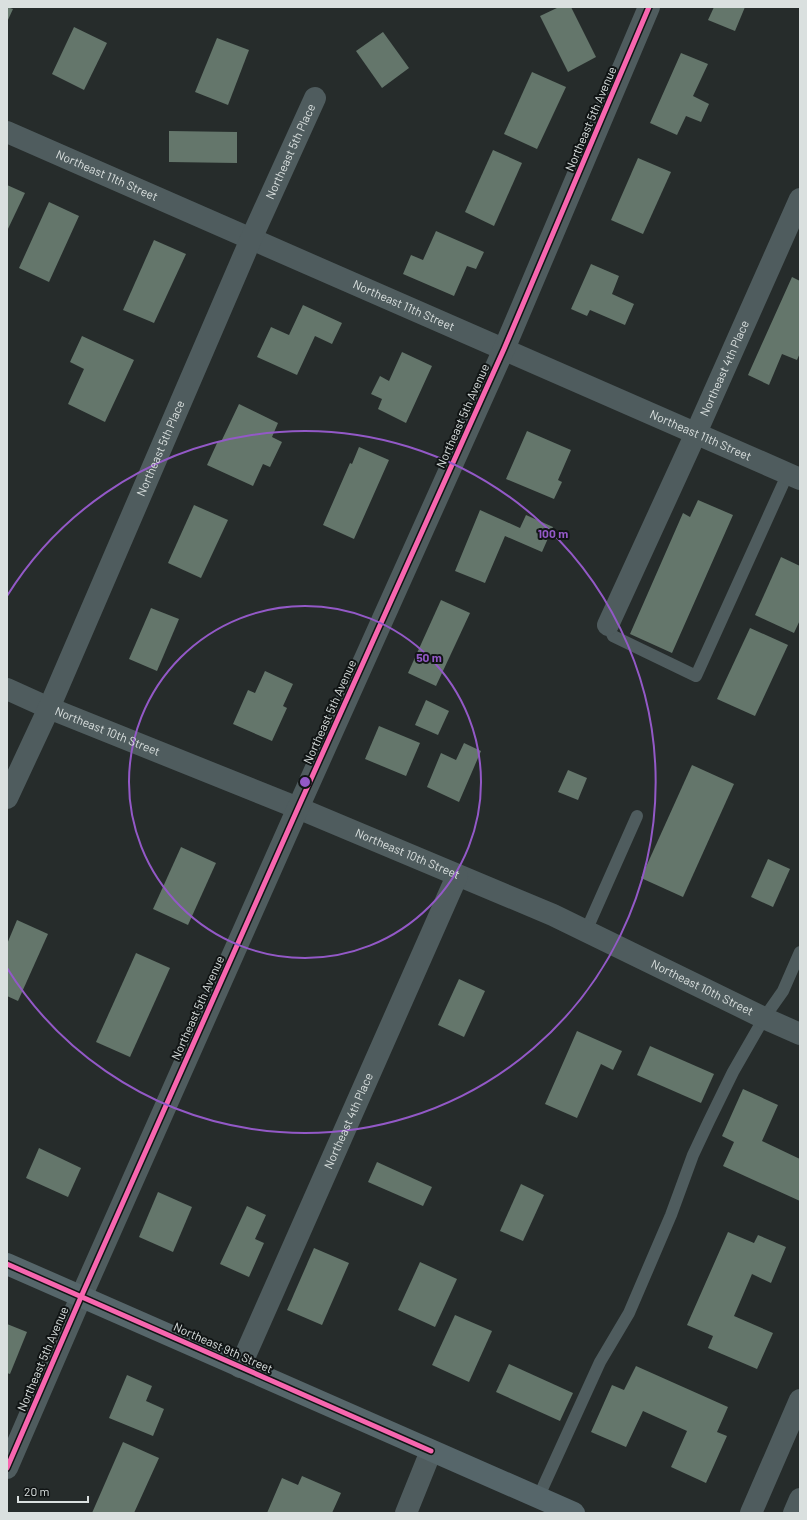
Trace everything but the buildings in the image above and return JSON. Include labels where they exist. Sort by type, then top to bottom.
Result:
[{"type":"street","name":"Northeast 5th Avenue","points":[[7,1468],[81,1297],[298,808],[504,349],[649,7]]},
{"type":"street","name":"Northeast 5th Place","points":[[7,798],[49,708],[251,239],[315,98]]},
{"type":"street","name":"Northeast 11th Street","points":[[7,132],[794,476]]},
{"type":"street","name":"Northeast 4th Place","points":[[608,625],[696,433],[800,199]]},
{"type":"street","name":"Northeast 10th Street","points":[[7,689],[49,708],[298,808],[553,915],[764,1018],[800,1034]]},
{"type":"street","name":"Northeast 4th Place","points":[[240,1367],[457,876]]},
{"type":"street","name":"Northeast 9th Street","points":[[7,1264],[538,1498],[563,1511]]},
{"type":"street","points":[[751,1513],[800,1400]]},
{"type":"street","points":[[406,1513],[431,1451]]},
{"type":"street","points":[[794,1513],[800,1499]]},
{"type":"lane","points":[[608,625],[613,636],[696,676],[794,476]]},
{"type":"lane","points":[[586,931],[637,816]]},
{"type":"lane","points":[[538,1498],[600,1362],[629,1313],[671,1216],[693,1155],[709,1120],[733,1072],[764,1018],[783,991],[800,952]]},
{"type":"cycle path","points":[[7,1468],[81,1297],[298,808],[504,349],[649,7]]},
{"type":"cycle path","points":[[7,1264],[431,1451]]}]
